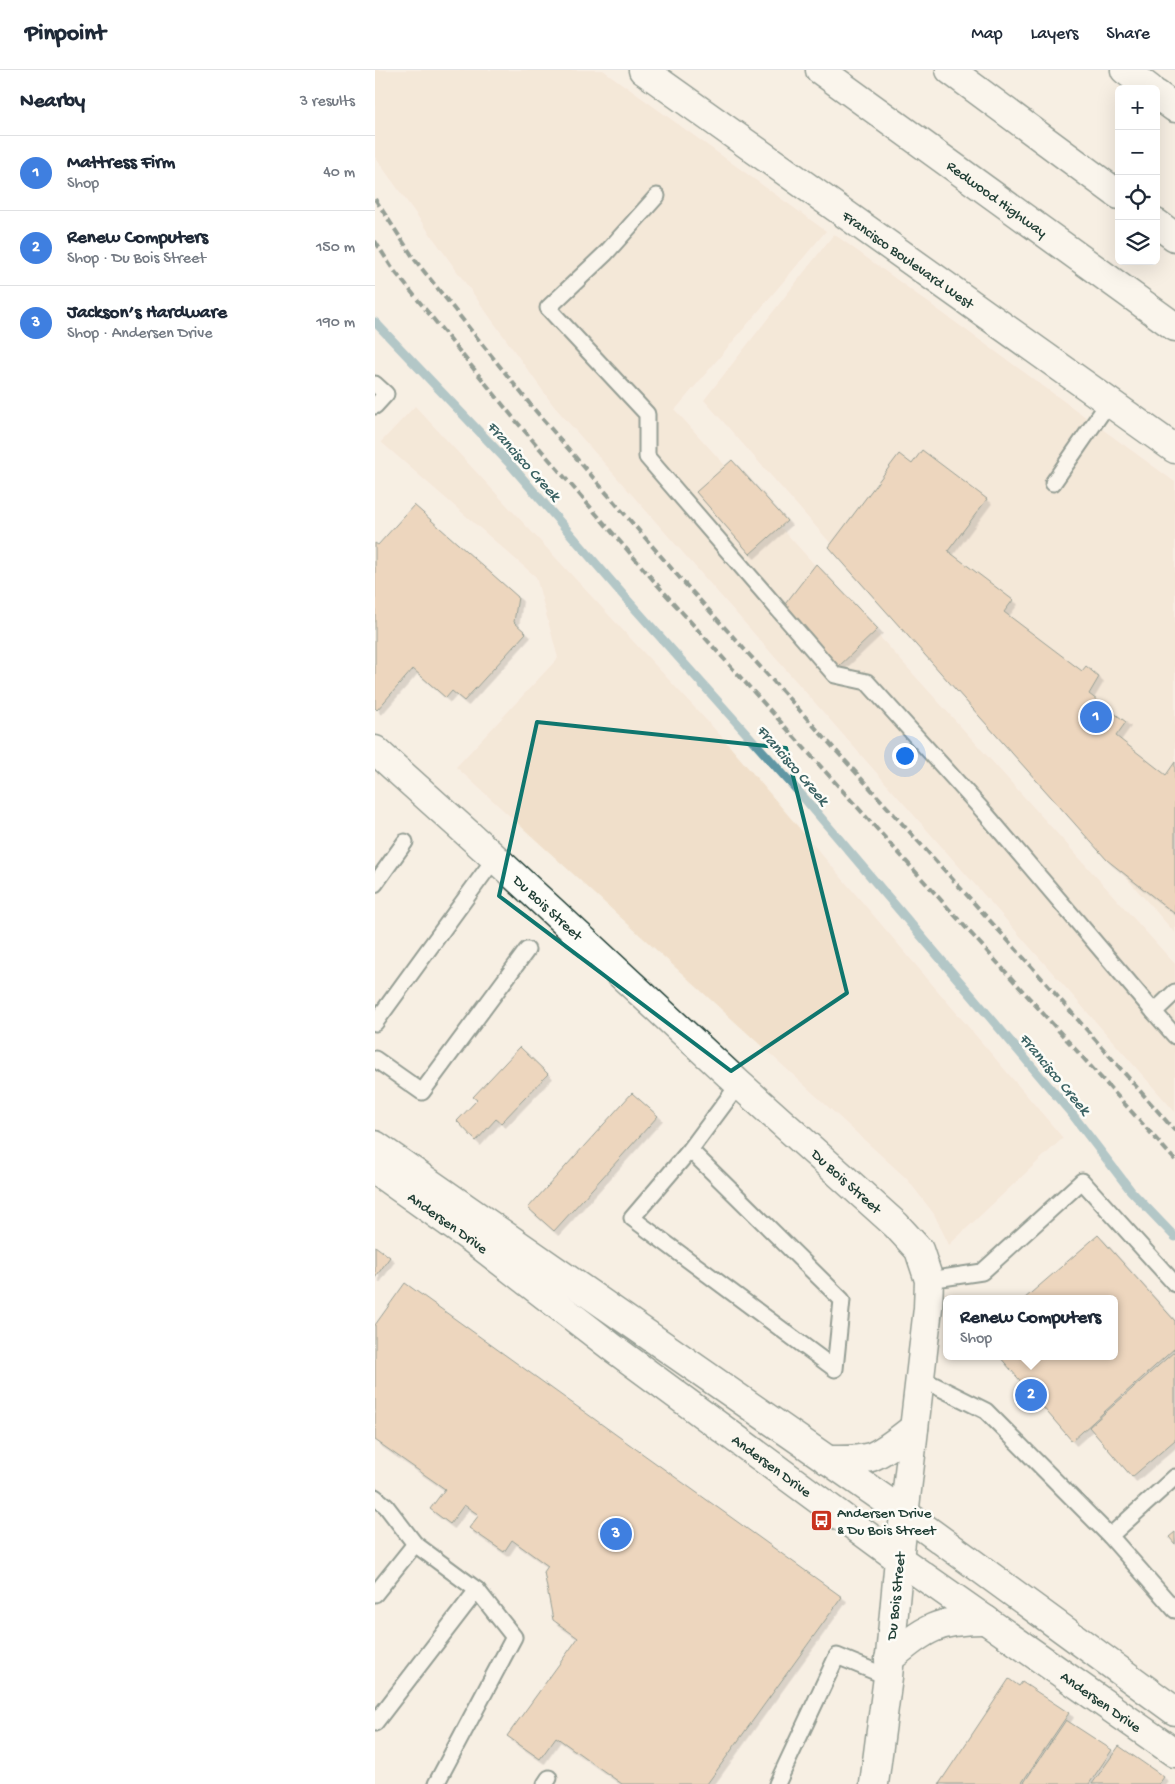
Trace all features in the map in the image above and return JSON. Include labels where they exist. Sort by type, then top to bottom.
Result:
[{"type":"main road","name":"Francisco Boulevard West","points":[[643,70],[1175,449]]},
{"type":"main road","name":"Redwood Highway","points":[[820,70],[1175,327]]},
{"type":"main road","points":[[950,70],[1115,192]]},
{"type":"main road","points":[[1125,70],[1145,85]]},
{"type":"main road","points":[[1160,97],[1175,108]]},
{"type":"main road","points":[[1160,226],[1175,237]]},
{"type":"main road","name":"Du Bois Street","points":[[375,750],[495,858],[739,1084],[896,1225],[919,1250],[929,1280],[928,1308],[899,1559],[889,1668],[874,1784]]},
{"type":"main road","name":"Andersen Drive","points":[[375,1145],[904,1513],[1175,1711]]},
{"type":"main road","name":"Andersen Drive","points":[[375,1170],[472,1239],[613,1348],[899,1559],[1175,1754]]},
{"type":"main road","points":[[827,1460],[851,1460],[871,1457],[914,1428]]},
{"type":"main road","points":[[889,1668],[918,1635],[943,1623],[964,1620],[986,1620]]},
{"type":"lane","points":[[657,196],[606,253],[548,308],[647,414],[647,457],[783,615],[835,675],[867,682],[985,813],[1175,1036]]},
{"type":"lane","points":[[375,384],[385,394],[375,406]]},
{"type":"lane","points":[[1053,483],[1109,402]]},
{"type":"lane","points":[[375,884],[405,842]]},
{"type":"lane","points":[[375,1023],[495,858]]},
{"type":"lane","points":[[375,1059],[422,1092],[527,950]]},
{"type":"lane","points":[[1154,1012],[1175,992]]},
{"type":"lane","points":[[690,1150],[842,1300],[835,1369],[632,1218],[690,1150],[739,1084]]},
{"type":"lane","points":[[929,1280],[982,1272],[1082,1181],[1175,1284]]},
{"type":"lane","points":[[920,1378],[986,1411],[1110,1536],[1175,1610]]},
{"type":"lane","points":[[1110,1536],[1175,1477]]},
{"type":"lane","points":[[375,1497],[386,1506],[415,1544],[477,1590],[514,1637],[436,1784]]},
{"type":"lane","points":[[375,1594],[415,1544]]},
{"type":"lane","points":[[375,1723],[477,1590]]},
{"type":"lane","points":[[777,1784],[837,1656],[889,1668]]},
{"type":"highlighted area","points":[[537,722],[786,748],[847,993],[731,1071],[499,896]]},
{"type":"shaded area","points":[[375,70],[603,70],[826,231],[675,410],[1175,964],[1175,1112],[553,405],[375,157]]},
{"type":"shaded area","points":[[834,234],[1175,482],[1175,933],[704,400]]},
{"type":"shaded area","points":[[415,406],[721,736],[1063,1138],[949,1245],[934,1214],[907,1179],[456,767],[558,658],[536,577],[381,442]]},
{"type":"building","points":[[922,450],[987,499],[948,551],[1013,600],[1004,612],[1082,671],[1086,666],[1099,677],[1089,694],[1126,722],[1116,736],[1166,775],[1175,762],[1175,914],[1107,860],[829,547],[899,454],[912,464]]},
{"type":"building","points":[[732,460],[787,521],[750,554],[696,492]]},
{"type":"building","points":[[414,505],[518,597],[514,622],[526,633],[464,701],[452,691],[446,698],[413,669],[377,710],[375,708],[375,543],[378,545]]},
{"type":"building","points":[[816,564],[878,629],[837,668],[782,608]]},
{"type":"building","points":[[520,1047],[548,1074],[501,1123],[496,1119],[476,1141],[457,1121],[477,1100],[473,1097]]},
{"type":"building","points":[[632,1093],[658,1116],[554,1231],[528,1208]]},
{"type":"building","points":[[1098,1235],[1175,1321],[1175,1348],[1072,1441],[1002,1360],[1118,1360],[1118,1295],[1029,1295]]},
{"type":"building","points":[[375,1246],[390,1257],[375,1278]]},
{"type":"building","points":[[405,1283],[842,1597],[707,1784],[622,1784],[556,1737],[540,1759],[507,1736],[578,1638],[553,1620],[544,1572],[548,1566],[512,1540],[504,1552],[469,1528],[479,1515],[464,1505],[450,1524],[430,1509],[445,1489],[375,1440],[375,1325]]},
{"type":"building","points":[[1175,1351],[1175,1440],[1132,1477],[1089,1427]]},
{"type":"building","points":[[1175,1532],[1175,1544],[1169,1537]]},
{"type":"building","points":[[1009,1679],[1019,1686],[1022,1682],[1069,1713],[1021,1784],[939,1784]]},
{"type":"building","points":[[1066,1720],[1112,1750],[1089,1784],[1023,1784]]},
{"type":"building","points":[[1119,1746],[1164,1777],[1159,1784],[1092,1784]]},
{"type":"waterway","name":"Francisco Creek","points":[[375,322],[510,464],[630,603],[805,799],[1072,1114],[1131,1191],[1175,1237]]},
{"type":"railway","points":[[375,199],[415,260],[534,409],[678,576],[1031,966],[1175,1131]]},
{"type":"railway","points":[[375,241],[392,268],[516,421],[661,589],[1175,1160]]},
{"type":"place","name":"Mattress Firm","points":[[1096,717]]},
{"type":"place","name":"Renew Computers","points":[[1031,1395]]},
{"type":"place","name":"Andersen Drive & Du Bois Street","points":[[821,1521]]},
{"type":"place","name":"Jackson’s Hardware","points":[[616,1534]]}]
